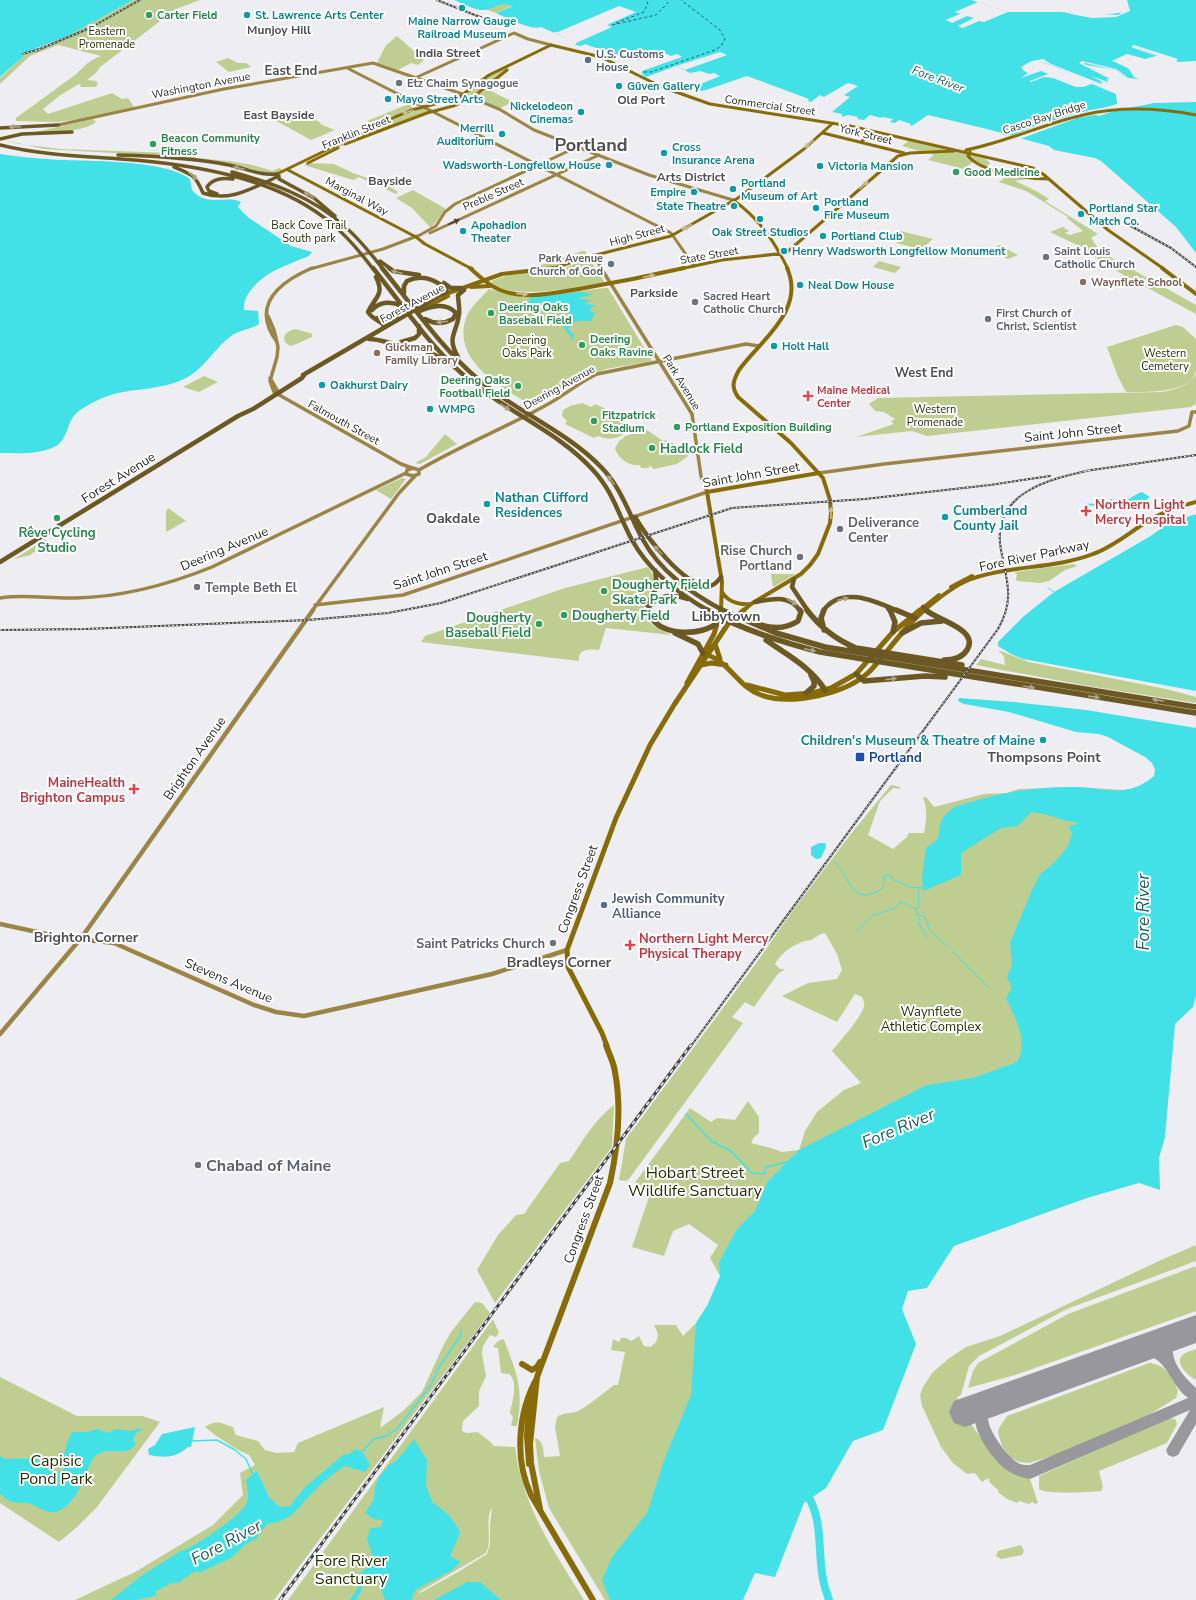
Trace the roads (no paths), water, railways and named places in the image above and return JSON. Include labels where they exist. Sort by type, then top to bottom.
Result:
[{"type":"highway","points":[[0,128],[58,126]]},
{"type":"highway","points":[[0,139],[33,130],[58,126]]},
{"type":"highway","points":[[60,132],[68,136]]},
{"type":"highway","points":[[6,137],[22,134],[72,132]]},
{"type":"highway","points":[[0,144],[50,152],[158,157],[216,164],[269,175],[278,175]]},
{"type":"highway","points":[[0,144],[25,151],[51,155],[129,159],[194,167],[252,183],[274,191],[299,202],[324,218],[346,236],[361,253],[382,288],[381,293],[368,312],[372,318],[383,323],[386,328],[385,335],[394,342],[410,341],[418,336],[419,325]]},
{"type":"highway","points":[[121,155],[194,164],[259,180],[306,200],[338,220]]},
{"type":"highway","points":[[129,159],[174,167],[187,172],[196,178],[203,193],[216,197],[234,195],[278,175]]},
{"type":"highway","points":[[252,183],[224,178],[212,182],[208,188],[210,192],[216,194],[231,194],[278,175]]},
{"type":"highway","points":[[278,175],[278,178],[283,182],[320,202],[330,210],[368,251],[386,267],[393,271],[433,277],[451,288],[462,289],[458,295],[459,314],[451,344],[466,368]]},
{"type":"highway","points":[[374,257],[413,307],[447,348],[466,368],[497,394],[583,450],[610,476],[624,498],[635,521],[658,561],[689,589],[716,605],[743,619],[776,633],[803,642],[1196,706]]},
{"type":"highway","points":[[365,259],[445,357],[473,384],[567,446],[586,462],[609,490],[630,536],[647,561],[679,592],[715,614],[759,635],[808,650],[951,676],[1003,682],[1196,713]]},
{"type":"highway","points":[[404,296],[402,287],[408,281],[416,278],[434,279],[445,287],[447,291],[431,303]]},
{"type":"highway","points":[[404,316],[391,319],[380,318],[375,317],[371,310],[382,303],[394,303],[405,309]]},
{"type":"highway","name":"Forest Avenue","points":[[328,360],[369,339],[404,316],[431,303]]},
{"type":"highway","points":[[420,315],[428,321],[438,323],[449,321],[455,316],[455,310],[447,307],[436,306],[424,309]]},
{"type":"highway","name":"Forest Avenue","points":[[0,562],[247,411],[254,409],[276,392],[328,360],[424,309]]},
{"type":"highway","points":[[369,339],[382,339],[396,344],[427,350],[440,357],[468,382],[473,384]]},
{"type":"highway","points":[[647,541],[676,567],[694,581],[702,585],[713,585],[721,577]]},
{"type":"highway","points":[[655,570],[657,584],[646,607],[648,617],[662,628],[698,644],[705,654]]},
{"type":"highway","points":[[794,579],[792,587],[824,630],[844,643],[864,651]]},
{"type":"highway","points":[[696,603],[679,596],[663,597],[652,602],[648,612],[652,619],[659,625],[680,632],[706,630],[712,628],[719,621]]},
{"type":"highway","points":[[824,630],[821,620],[822,612],[827,606],[837,600],[847,597],[873,600],[913,618]]},
{"type":"highway","points":[[753,603],[770,598],[782,598],[794,603],[801,612],[798,621],[790,626],[765,626]]},
{"type":"highway","points":[[886,606],[895,619],[893,632]]},
{"type":"highway","points":[[924,608],[962,631],[967,637],[968,646],[963,655],[949,660],[937,661]]},
{"type":"highway","points":[[743,619],[812,640],[864,651]]},
{"type":"highway","points":[[902,633],[921,622],[946,622]]},
{"type":"highway","points":[[759,635],[800,662],[815,676],[826,692]]},
{"type":"highway","points":[[892,656],[937,661],[957,666]]},
{"type":"highway","points":[[806,693],[812,689],[814,684],[809,672]]},
{"type":"highway","points":[[856,674],[864,681],[875,682],[925,676],[951,676]]},
{"type":"main road","name":"Commercial Street","points":[[415,78],[514,33],[528,39],[609,60],[662,87],[702,102],[745,111],[833,123],[873,131],[1033,168],[1048,179]]},
{"type":"main road","name":"Franklin Street","points":[[291,170],[326,149],[395,117],[424,107],[447,102],[463,94],[484,78],[532,56],[551,44]]},
{"type":"main road","name":"Franklin Street","points":[[291,170],[346,144],[472,98],[503,72],[556,46]]},
{"type":"main road","name":"Congress Street","points":[[372,63],[463,94],[499,109],[526,126],[577,147],[664,180],[733,200],[770,234],[780,254],[791,278],[792,295],[783,318],[739,369],[734,382],[734,390],[741,400],[794,446],[819,473],[828,490],[831,504],[831,519],[818,554],[804,571],[794,579],[753,603],[728,624],[715,644],[705,654],[690,676],[684,691]]},
{"type":"main road","name":"Washington Avenue","points":[[58,126],[224,89],[372,63]]},
{"type":"main road","points":[[347,68],[657,225],[673,235],[694,266]]},
{"type":"main road","name":"Casco Bay Bridge","points":[[904,153],[961,149],[992,144],[1075,115],[1100,110],[1130,107],[1152,108],[1196,114]]},
{"type":"main road","points":[[438,114],[448,108]]},
{"type":"main road","name":"Casco Bay Bridge","points":[[898,151],[950,151],[979,148],[1006,142],[1074,118],[1096,112],[1144,109],[1196,114]]},
{"type":"main road","name":"High Street","points":[[509,273],[523,270],[555,268],[673,235],[742,196],[833,123]]},
{"type":"main road","points":[[861,142],[873,131]]},
{"type":"main road","name":"York Street","points":[[822,133],[904,153]]},
{"type":"main road","points":[[276,392],[270,385],[270,378],[278,355],[276,342],[269,328],[267,318],[268,306],[275,292],[286,282],[307,270],[337,261],[380,252],[416,238],[436,226],[445,212],[456,204],[577,147]]},
{"type":"main road","points":[[979,148],[970,152],[968,158],[975,163],[987,167],[1036,179],[1048,179],[1108,230],[1168,272],[1196,294]]},
{"type":"main road","points":[[897,156],[899,153],[898,151]]},
{"type":"main road","name":"State Street","points":[[485,280],[491,286],[506,292],[537,295],[611,284],[726,259],[780,254],[790,250],[897,156],[904,153]]},
{"type":"main road","name":"Preble Street","points":[[416,238],[558,175],[599,155]]},
{"type":"main road","points":[[278,175],[291,170]]},
{"type":"main road","name":"Marginal Way","points":[[291,170],[474,270],[485,280]]},
{"type":"main road","name":"Park Avenue","points":[[594,256],[692,414],[701,476],[707,492],[721,577],[722,604]]},
{"type":"main road","name":"Marginal Way","points":[[470,268],[485,280]]},
{"type":"main road","points":[[474,272],[477,278],[474,283]]},
{"type":"main road","name":"Forest Avenue","points":[[424,309],[431,303],[474,283],[509,273]]},
{"type":"main road","points":[[471,287],[485,280]]},
{"type":"main road","name":"Forest Avenue","points":[[431,303],[485,280]]},
{"type":"main road","points":[[462,289],[491,286]]},
{"type":"main road","name":"Deering Avenue","points":[[0,598],[8,596],[83,598],[140,589],[208,569],[541,408],[558,399],[583,381],[597,374],[746,344],[759,346]]},
{"type":"main road","name":"Falmouth Street","points":[[276,392],[401,464],[415,469]]},
{"type":"main road","name":"Saint John Street","points":[[316,605],[403,595],[716,490],[819,473],[906,461],[1178,431],[1189,426],[1194,412]]},
{"type":"main road","name":"Falmouth Street","points":[[401,464],[407,474]]},
{"type":"main road","name":"Brighton Avenue","points":[[0,1034],[79,940],[316,605],[400,491],[420,473],[415,469]]},
{"type":"main road","points":[[407,474],[415,476]]},
{"type":"main road","name":"Brighton Avenue","points":[[400,491],[407,474]]},
{"type":"main road","name":"Fore River Parkway","points":[[745,684],[777,694],[826,692],[856,674],[893,632],[924,608],[967,579],[997,571],[1075,557],[1101,548],[1168,511],[1196,502]]},
{"type":"main road","points":[[722,591],[724,596],[731,602],[737,604],[753,603]]},
{"type":"main road","name":"Congress Street","points":[[593,1600],[557,1541],[540,1509],[534,1502],[527,1483],[521,1442],[525,1405],[530,1389],[537,1377],[610,1183],[617,1151],[619,1127],[618,1086],[613,1062],[602,1033],[568,967],[567,950],[602,853],[623,802],[654,738],[702,665],[719,621],[722,604]]},
{"type":"main road","name":"Fore River Parkway","points":[[705,654],[720,659],[745,684],[747,688],[761,694],[782,699],[804,698],[826,692],[861,679],[869,672],[913,618]]},
{"type":"main road","points":[[715,644],[720,659]]},
{"type":"main road","points":[[702,665],[711,663],[727,665]]},
{"type":"main road","name":"Stevens Avenue","points":[[0,924],[79,940],[119,945],[254,1005],[290,1015],[304,1016],[492,974],[567,950]]},
{"type":"main road","points":[[522,1364],[530,1370],[535,1369],[546,1352]]},
{"type":"main road","name":"Congress Street","points":[[537,1377],[530,1444],[540,1509]]},
{"type":"main road","points":[[530,1389],[531,1400],[527,1425],[526,1445],[529,1467],[536,1490]]},
{"type":"water","points":[[0,0],[133,0],[70,35],[22,54],[24,56],[0,77]]},
{"type":"water","name":"Fore River","points":[[454,0],[971,0],[1008,12],[1062,12],[1090,17],[1125,12],[1125,0],[1196,0],[1196,62],[1176,62],[1177,60],[1134,46],[1158,56],[1146,60],[1127,54],[1114,60],[1129,69],[1134,77],[1139,79],[1128,78],[1115,70],[1082,64],[1105,75],[1112,81],[1099,84],[1042,62],[1025,68],[1025,71],[1028,73],[1021,78],[1041,71],[1048,74],[1030,81],[1031,82],[1044,77],[1053,78],[1076,87],[1083,87],[1092,84],[1116,94],[1117,104],[1086,111],[1099,116],[1114,111],[1154,103],[1196,102],[1196,253],[1176,227],[1101,161],[1095,158],[1054,150],[1049,146],[928,115],[912,126],[910,125],[911,124],[899,120],[895,123],[890,122],[893,119],[870,115],[864,120],[848,115],[842,117],[842,114],[832,112],[850,97],[844,95],[858,86],[848,83],[824,97],[820,95],[811,102],[808,101],[809,99],[747,76],[700,91],[694,89],[696,86],[720,76],[714,73],[710,74],[700,71],[690,73],[676,66],[646,77],[642,74],[642,71],[682,57],[677,54],[671,56],[662,52],[639,60],[620,57],[585,44],[581,46],[575,45],[577,43],[541,27],[537,28],[525,26],[496,13],[513,6],[508,4],[481,10]]},
{"type":"water","points":[[0,154],[40,159],[142,164],[161,167],[177,172],[190,179],[192,190],[200,197],[212,200],[237,200],[241,202],[238,207],[249,218],[291,246],[312,252],[309,256],[272,272],[255,285],[246,297],[244,310],[258,311],[259,324],[234,334],[227,339],[190,376],[172,384],[118,393],[84,407],[75,414],[64,438],[58,445],[48,450],[27,453],[0,453]]},
{"type":"water","points":[[580,292],[594,294],[577,299],[591,300],[584,304],[594,305],[595,306],[590,310],[591,312],[595,313],[591,321],[578,321],[571,325],[568,329],[574,335],[573,340],[563,327],[570,315],[569,311],[542,302],[533,306],[527,303],[531,297]]},
{"type":"water","points":[[1142,492],[1150,497],[1139,503],[1138,507],[1135,508],[1119,504],[1097,506],[1084,504],[1107,503],[1111,499],[1122,501]]},
{"type":"water","points":[[1196,514],[1196,691],[1023,659],[998,646],[998,642],[1024,616],[1054,592],[1149,537],[1169,523]]},
{"type":"water","name":"Fore River","points":[[959,698],[1086,710],[1196,728],[1196,996],[1193,1007],[1175,1024],[1165,1137],[1159,1158],[1160,1190],[1139,1183],[1087,1198],[954,1246],[927,1288],[908,1291],[902,1309],[916,1344],[883,1430],[853,1441],[826,1488],[804,1503],[775,1577],[755,1573],[743,1600],[610,1600],[602,1580],[612,1557],[647,1513],[665,1458],[691,1395],[696,1323],[707,1306],[720,1276],[719,1262],[737,1229],[755,1211],[768,1181],[799,1150],[927,1085],[973,1078],[1017,1062],[1022,1046],[1021,1038],[1017,1022],[1006,998],[1012,988],[1007,977],[1012,965],[1010,943],[1032,890],[1041,873],[1054,863],[1068,846],[1072,834],[1069,826],[1077,824],[1076,822],[1031,812],[1018,826],[1001,828],[961,853],[961,875],[923,891],[922,877],[926,848],[938,839],[940,825],[943,818],[949,811],[957,806],[984,798],[1009,793],[1063,787],[1125,790],[1134,788],[1154,776],[1155,770],[1152,763],[1145,757],[1108,737],[1099,734],[1076,732],[1009,712],[964,704],[958,701]]},
{"type":"water","points":[[819,843],[825,843],[826,847],[821,858],[816,859],[811,855],[811,847]]},
{"type":"water","points":[[195,1427],[191,1447],[170,1456],[160,1457],[149,1455],[148,1449],[155,1445],[162,1434]]},
{"type":"water","points":[[138,1428],[142,1430],[136,1433],[133,1440],[136,1443],[129,1450],[105,1451],[93,1458],[77,1492],[70,1503],[60,1510],[49,1512],[31,1504],[10,1501],[0,1494],[0,1456],[5,1459],[37,1458],[52,1471],[60,1472],[64,1470],[65,1450],[72,1432],[87,1432],[97,1429],[108,1433],[116,1429],[133,1431]]},
{"type":"water","points":[[414,1439],[427,1460],[426,1486],[433,1503],[449,1516],[460,1533],[450,1556],[461,1562],[451,1571],[417,1589],[413,1594],[412,1600],[385,1600],[377,1576],[368,1578],[363,1582],[361,1591],[356,1600],[350,1600],[358,1587],[358,1580],[361,1572],[374,1562],[367,1539],[370,1528],[381,1527],[383,1520],[373,1519],[365,1513],[374,1499],[375,1487],[379,1477],[389,1465],[397,1460]]},
{"type":"water","name":"Fore River","points":[[356,1449],[364,1454],[370,1465],[365,1472],[345,1466],[321,1484],[289,1516],[283,1520],[267,1524],[256,1539],[246,1544],[231,1558],[201,1572],[194,1572],[178,1583],[172,1583],[156,1591],[155,1596],[137,1600],[111,1600],[141,1576],[179,1552],[204,1539],[226,1524],[246,1504],[248,1492],[246,1480],[257,1471],[269,1497],[280,1507],[290,1506],[304,1488],[343,1455],[349,1454]]},
{"type":"water","points":[[467,1582],[480,1582],[501,1600],[434,1600]]},
{"type":"waterway","points":[[1048,588],[1054,592]]},
{"type":"waterway","points":[[834,862],[840,868],[853,888],[858,893],[864,895],[872,894],[883,888],[885,876],[887,874],[891,876],[893,880],[911,887],[923,888]]},
{"type":"waterway","points":[[917,909],[919,906],[918,889]]},
{"type":"waterway","points":[[856,932],[872,916],[895,908],[900,902],[917,909]]},
{"type":"waterway","points":[[917,909],[918,914]]},
{"type":"waterway","points":[[918,914],[925,917],[930,931],[948,947]]},
{"type":"waterway","points":[[918,914],[919,924],[927,937]]},
{"type":"waterway","points":[[952,951],[989,988]]},
{"type":"waterway","points":[[686,1114],[711,1141],[731,1151],[752,1173],[764,1174],[766,1167],[791,1161]]},
{"type":"waterway","points":[[358,1452],[364,1450],[374,1439],[387,1436],[397,1429],[431,1385],[439,1367],[461,1335],[461,1330]]},
{"type":"waterway","points":[[192,1441],[217,1440],[235,1450],[246,1459],[253,1475]]},
{"type":"waterway","points":[[806,1492],[812,1503],[818,1524],[821,1567],[829,1600]]},
{"type":"railway","points":[[35,51],[90,28],[140,0]]},
{"type":"railway","points":[[437,0],[485,19]]},
{"type":"railway","points":[[23,54],[39,49]]},
{"type":"railway","points":[[1129,225],[1171,248],[1196,267]]},
{"type":"railway","points":[[1090,470],[1196,455]]},
{"type":"railway","points":[[691,1046],[998,629],[1003,619],[1008,599],[1007,581],[1001,550],[1000,531],[1005,515],[1014,502],[1026,492],[1041,484],[1090,470]]},
{"type":"railway","points":[[1085,471],[1090,470]]},
{"type":"railway","points":[[0,630],[85,629],[308,620],[388,613],[441,603],[732,508],[865,499],[990,485],[1050,476]]},
{"type":"railway","points":[[280,1600],[691,1045]]},
{"type":"place","name":"Maine Narrow Gauge Railroad Museum","points":[[462,8]]},
{"type":"place","name":"Carter Field","points":[[149,15]]},
{"type":"place","name":"St. Lawrence Arts Center","points":[[247,15]]},
{"type":"place","name":"U.S. Customs House","points":[[588,60]]},
{"type":"place","name":"Etz Chaim Synagogue","points":[[399,83]]},
{"type":"place","name":"Güven Gallery","points":[[619,86]]},
{"type":"place","name":"Mayo Street Arts","points":[[388,99]]},
{"type":"place","name":"Nickelodeon Cinemas","points":[[581,112]]},
{"type":"place","name":"Merrill Auditorium","points":[[502,134]]},
{"type":"place","name":"Beacon Community Fitness","points":[[153,144]]},
{"type":"place","name":"Cross Insurance Arena","points":[[664,153]]},
{"type":"place","name":"Wadsworth-Longfellow House","points":[[609,165]]},
{"type":"place","name":"Victoria Mansion","points":[[820,166]]},
{"type":"place","name":"Good Medicine","points":[[956,172]]},
{"type":"place","name":"Portland Museum of Art","points":[[733,189]]},
{"type":"place","name":"Empire","points":[[694,192]]},
{"type":"place","name":"State Theatre","points":[[734,206]]},
{"type":"place","name":"Portland Fire Museum","points":[[816,208]]},
{"type":"place","name":"Portland Star Match Co.","points":[[1081,214]]},
{"type":"place","name":"Oak Street Studios","points":[[760,219]]},
{"type":"place","name":"Apohadion Theater","points":[[463,231]]},
{"type":"place","name":"Portland Club","points":[[823,236]]},
{"type":"place","name":"Henry Wadsworth Longfellow Monument","points":[[784,251]]},
{"type":"place","name":"Saint Louis Catholic Church","points":[[1046,257]]},
{"type":"place","name":"Park Avenue Church of God","points":[[611,264]]},
{"type":"place","name":"Waynflete School","points":[[1083,282]]},
{"type":"place","name":"Neal Dow House","points":[[800,285]]},
{"type":"place","name":"Sacred Heart Catholic Church","points":[[695,302]]},
{"type":"place","name":"Deering Oaks Baseball Field","points":[[491,313]]},
{"type":"place","name":"First Church of Christ, Scientist","points":[[988,319]]},
{"type":"place","name":"Deering Oaks Ravine","points":[[582,345]]},
{"type":"place","name":"Holt Hall","points":[[774,346]]},
{"type":"place","name":"Glickman Family Library","points":[[377,353]]},
{"type":"place","name":"Oakhurst Dairy","points":[[322,385]]},
{"type":"place","name":"Deering Oaks Football Field","points":[[518,386]]},
{"type":"place","name":"Maine Medical Center","points":[[808,396]]},
{"type":"place","name":"WMPG","points":[[430,409]]},
{"type":"place","name":"Fitzpatrick Stadium","points":[[594,421]]},
{"type":"place","name":"Portland Exposition Building","points":[[677,427]]},
{"type":"place","name":"Hadlock Field","points":[[652,448]]},
{"type":"place","name":"Nathan Clifford Residences","points":[[487,504]]},
{"type":"place","name":"Northern Light Mercy Hospital","points":[[1086,511]]},
{"type":"place","name":"Cumberland County Jail","points":[[945,517]]},
{"type":"place","name":"Rêve Cycling Studio","points":[[57,518]]},
{"type":"place","name":"Deliverance Center","points":[[840,529]]},
{"type":"place","name":"Rise Church Portland","points":[[800,557]]},
{"type":"place","name":"Temple Beth El","points":[[197,587]]},
{"type":"place","name":"Dougherty Field Skate Park","points":[[604,591]]},
{"type":"place","name":"Dougherty Field","points":[[564,615]]},
{"type":"place","name":"Dougherty Baseball Field","points":[[539,624]]},
{"type":"place","name":"Children's Museum & Theatre of Maine","points":[[1043,740]]},
{"type":"place","name":"Portland","points":[[860,757]]},
{"type":"place","name":"MaineHealth Brighton Campus","points":[[134,789]]},
{"type":"place","name":"Jewish Community Alliance","points":[[604,905]]},
{"type":"place","name":"Saint Patricks Church","points":[[553,943]]},
{"type":"place","name":"Northern Light Mercy Physical Therapy","points":[[630,945]]},
{"type":"place","name":"Chabad of Maine","points":[[198,1165]]},
{"type":"district","name":"Munjoy Hill","points":[[279,30]]},
{"type":"district","name":"India Street","points":[[448,53]]},
{"type":"district","name":"East End","points":[[291,70]]},
{"type":"district","name":"Old Port","points":[[641,100]]},
{"type":"district","name":"East Bayside","points":[[279,115]]},
{"type":"district","name":"Portland","points":[[591,145]]},
{"type":"district","name":"Arts District","points":[[691,177]]},
{"type":"district","name":"Bayside","points":[[390,181]]},
{"type":"district","name":"Parkside","points":[[654,293]]},
{"type":"district","name":"West End","points":[[924,372]]},
{"type":"district","name":"Oakdale","points":[[453,518]]},
{"type":"district","name":"Libbytown","points":[[726,616]]},
{"type":"district","name":"Thompsons Point","points":[[1044,757]]},
{"type":"district","name":"Brighton Corner","points":[[86,937]]},
{"type":"district","name":"Bradleys Corner","points":[[559,962]]},
{"type":"park label","name":"Eastern Promenade","points":[[107,37]]},
{"type":"park label","name":"Back Cove Trail South park","points":[[309,231]]},
{"type":"park label","name":"Deering Oaks Park","points":[[527,346]]},
{"type":"park label","name":"Western Cemetery","points":[[1165,359]]},
{"type":"park label","name":"Western Promenade","points":[[935,415]]},
{"type":"park label","name":"Waynflete Athletic Complex","points":[[931,1018]]},
{"type":"park label","name":"Hobart Street Wildlife Sanctuary","points":[[695,1181]]},
{"type":"park label","name":"Capisic Pond Park","points":[[56,1469]]},
{"type":"park label","name":"Fore River Sanctuary","points":[[351,1569]]}]
